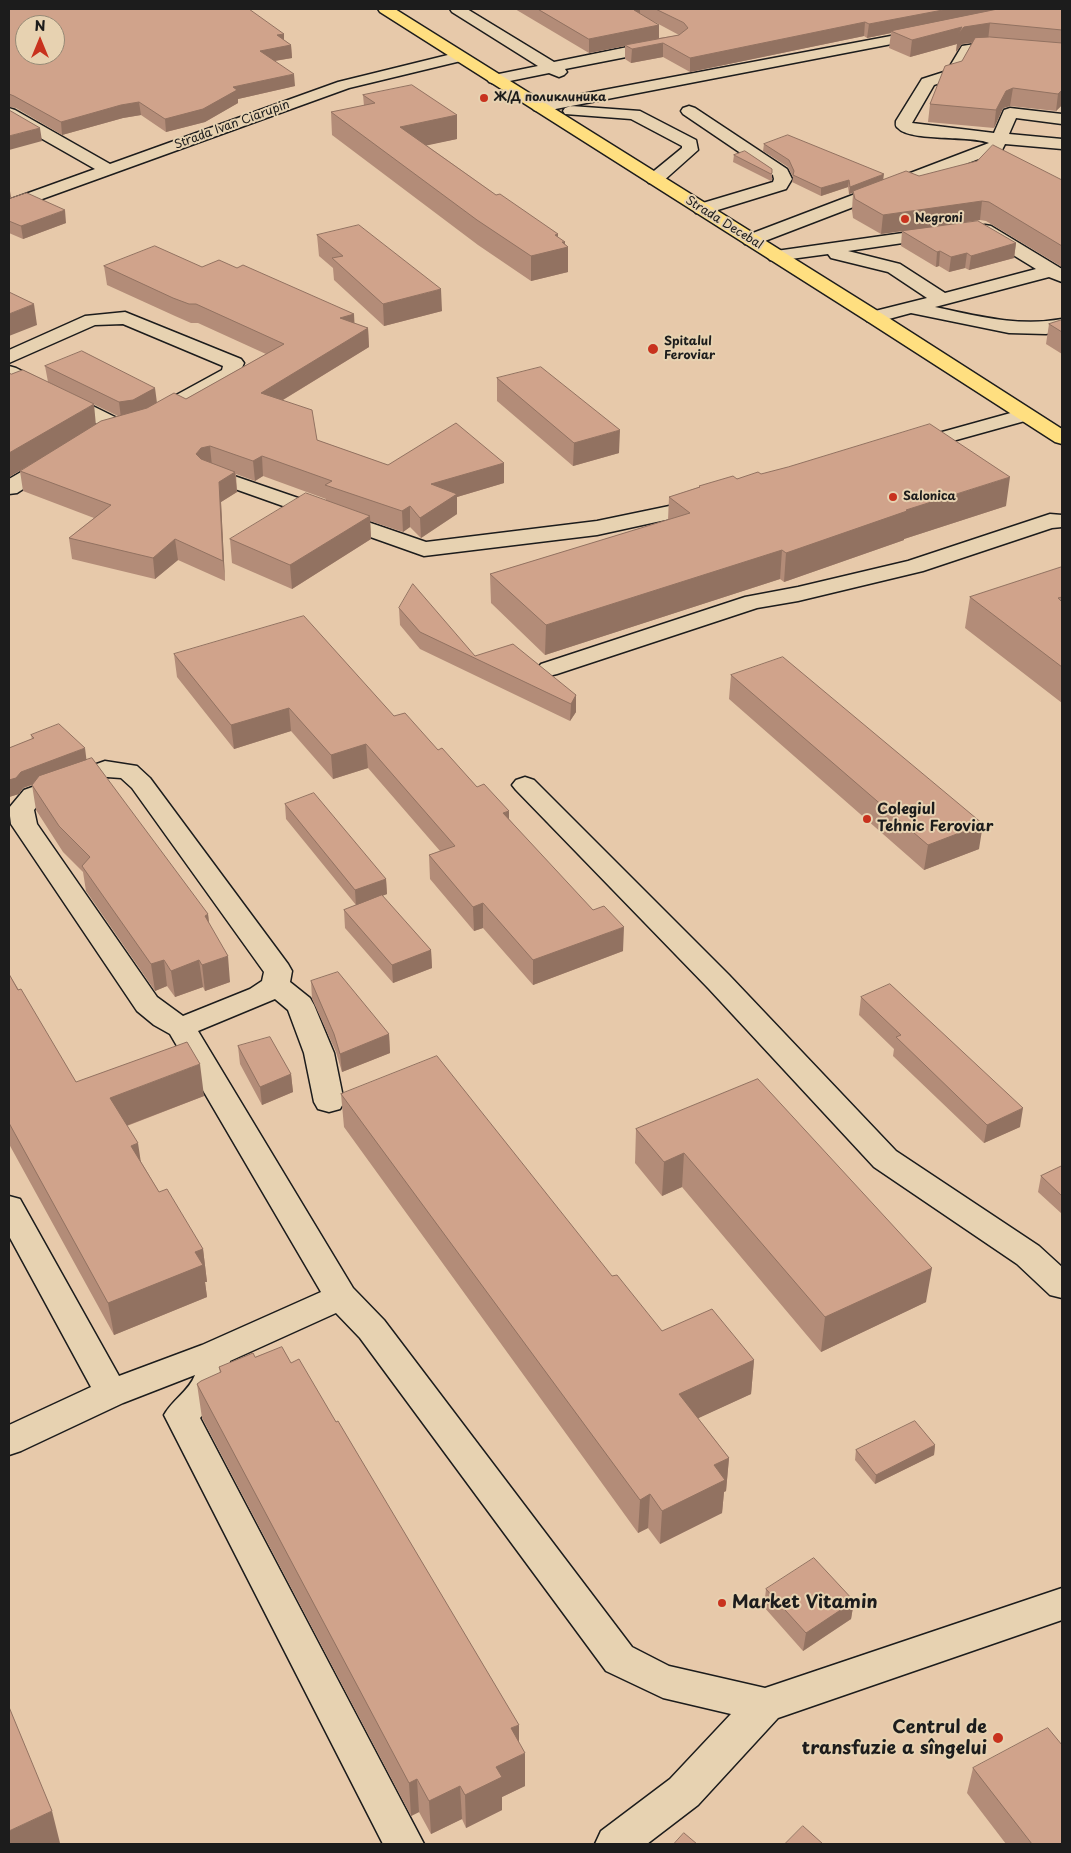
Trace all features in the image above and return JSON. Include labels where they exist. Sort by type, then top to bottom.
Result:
[{"type":"main road","name":"Strada Decebal","points":[[385,9],[441,45],[460,49],[495,79],[874,317],[1062,438]]},
{"type":"street","points":[[457,9],[566,77],[575,78]]},
{"type":"street","points":[[495,79],[678,42],[655,29]]},
{"type":"street","points":[[543,109],[616,91],[942,31]]},
{"type":"street","points":[[479,38],[498,35]]},
{"type":"street","points":[[1062,54],[988,47],[967,49],[953,74],[928,82],[904,121],[904,126],[916,130],[1062,144]]},
{"type":"street","name":"Strada Ivan Ciarupin","points":[[9,206],[344,85],[460,49]]},
{"type":"street","points":[[592,82],[601,83],[616,91]]},
{"type":"street","points":[[543,109],[634,114],[686,141],[691,147],[690,150],[655,179]]},
{"type":"street","points":[[689,111],[781,173],[783,179],[780,185],[702,209]]},
{"type":"street","points":[[9,113],[108,170]]},
{"type":"street","points":[[751,240],[996,146],[1010,113],[1062,119]]},
{"type":"street","points":[[785,227],[821,250],[894,268],[942,299]]},
{"type":"street","points":[[971,228],[980,227],[1057,274]]},
{"type":"street","points":[[776,256],[953,231]]},
{"type":"street","points":[[894,268],[900,240]]},
{"type":"street","points":[[874,317],[942,299],[1057,274]]},
{"type":"street","points":[[910,307],[1027,328],[1062,325]]},
{"type":"street","points":[[9,358],[92,320],[125,318],[234,363],[232,373],[142,422],[118,427],[96,436]]},
{"type":"street","points":[[9,372],[118,427]]},
{"type":"street","points":[[892,452],[1025,415]]},
{"type":"street","points":[[9,488],[72,450]]},
{"type":"street","points":[[211,474],[424,549],[597,528],[722,499]]},
{"type":"street","points":[[549,668],[753,602],[798,594],[916,566],[1050,521],[1062,521]]},
{"type":"street","points":[[181,1027],[260,996],[275,985],[278,971],[141,783],[128,771],[105,770],[33,794],[21,809],[24,824],[147,1004],[164,1018],[181,1027],[341,1297],[372,1329],[435,1416],[619,1659],[662,1681],[765,1705]]},
{"type":"street","points":[[525,785],[720,982],[885,1159],[1028,1255],[1062,1286]]},
{"type":"street","points":[[275,985],[300,1005],[319,1053],[329,1102]]},
{"type":"street","points":[[9,1207],[111,1393]]},
{"type":"street","points":[[9,1441],[111,1393],[214,1354],[341,1297]]},
{"type":"street","points":[[214,1354],[214,1373],[204,1392],[181,1415],[404,1844]]},
{"type":"street","points":[[615,1844],[684,1792],[765,1705],[1062,1604]]},
{"type":"building","points":[[9,9],[249,9],[284,34],[277,35],[291,45],[260,51],[294,74],[233,87],[237,90],[203,109],[165,119],[139,102],[121,105],[61,122],[9,94]]},
{"type":"building","points":[[538,9],[633,9],[659,25],[589,39]]},
{"type":"building","points":[[656,9],[948,9],[869,24],[865,22],[690,58],[663,43],[632,49],[625,45],[679,35],[688,28],[684,23]]},
{"type":"building","points":[[998,9],[1062,9],[1062,30],[990,23],[964,27],[958,34],[962,27],[912,40],[891,31]]},
{"type":"building","points":[[990,37],[1062,43],[1062,90],[1058,94],[1013,88],[1006,91],[996,110],[930,104],[945,66],[962,61],[975,38]]},
{"type":"building","points":[[412,85],[457,115],[400,127],[496,195],[500,194],[558,234],[555,235],[565,242],[562,242],[568,247],[531,256],[477,220],[331,112],[375,103],[363,95]]},
{"type":"building","points":[[9,110],[40,128],[9,136]]},
{"type":"building","points":[[788,135],[884,174],[850,187],[849,180],[821,188],[793,175],[794,171],[789,160],[764,144]]},
{"type":"building","points":[[993,145],[1062,180],[1062,246],[989,202],[982,201],[883,215],[855,199],[853,191],[906,171],[919,176],[977,161]]},
{"type":"building","points":[[745,151],[772,169],[772,173],[734,155]]},
{"type":"building","points":[[27,193],[65,210],[21,226],[9,221],[9,199]]},
{"type":"building","points":[[978,221],[1016,243],[971,256],[967,253],[951,257],[940,251],[937,252],[902,231]]},
{"type":"building","points":[[359,225],[441,289],[383,304],[332,258],[343,256],[317,235]]},
{"type":"building","points":[[155,246],[202,267],[219,260],[237,268],[243,265],[354,314],[340,318],[368,328],[261,393],[312,410],[317,440],[388,465],[456,423],[504,463],[431,484],[457,494],[420,518],[410,506],[402,511],[325,485],[332,481],[262,456],[253,461],[210,446],[201,448],[196,454],[201,459],[235,472],[219,482],[223,561],[175,539],[153,558],[69,538],[111,505],[20,471],[101,421],[147,408],[174,393],[186,399],[284,344],[196,304],[189,304],[173,298],[104,266]]},
{"type":"building","points":[[9,292],[34,304],[9,314]]},
{"type":"building","points":[[1062,320],[1062,332],[1049,324]]},
{"type":"building","points":[[82,351],[155,388],[133,400],[119,402],[45,366]]},
{"type":"building","points":[[541,367],[620,430],[574,443],[497,378]]},
{"type":"building","points":[[23,370],[94,404],[9,453],[9,373]]},
{"type":"building","points":[[930,424],[1010,477],[906,510],[786,553],[782,550],[546,625],[490,574],[690,513],[669,497],[699,486],[733,476],[737,479],[758,472],[761,474],[788,467]]},
{"type":"building","points":[[306,493],[370,516],[290,565],[230,539]]},
{"type":"building","points":[[1062,567],[1062,597],[1058,598],[1062,602],[1062,667],[970,597]]},
{"type":"building","points":[[413,584],[475,656],[513,644],[576,695],[571,704],[420,632],[399,608]]},
{"type":"building","points":[[304,616],[394,716],[405,713],[438,750],[442,748],[477,787],[484,784],[509,811],[503,813],[593,910],[604,906],[624,927],[533,960],[483,903],[473,907],[429,855],[455,846],[366,744],[331,755],[289,708],[231,725],[174,654]]},
{"type":"building","points":[[783,657],[983,824],[928,845],[731,675]]},
{"type":"building","points":[[59,724],[85,748],[21,772],[16,778],[9,780],[9,748],[34,738],[31,735]]},
{"type":"building","points":[[92,758],[208,914],[205,916],[228,956],[202,965],[199,960],[171,971],[164,960],[151,964],[82,866],[90,857],[59,826],[32,785],[39,776]]},
{"type":"building","points":[[314,793],[386,879],[355,890],[285,804]]},
{"type":"building","points":[[382,895],[431,950],[392,965],[344,910]]},
{"type":"building","points":[[338,972],[389,1034],[340,1054],[334,1034],[311,981]]},
{"type":"building","points":[[9,974],[18,990],[21,989],[76,1082],[187,1042],[200,1064],[110,1098],[138,1143],[131,1146],[159,1192],[167,1189],[203,1249],[195,1252],[203,1265],[108,1303],[9,1123]]},
{"type":"building","points":[[890,984],[1023,1108],[987,1125],[896,1037],[901,1035],[861,997]]},
{"type":"building","points":[[270,1037],[291,1074],[260,1087],[238,1046]]},
{"type":"building","points":[[437,1056],[612,1276],[617,1275],[662,1331],[712,1309],[754,1360],[679,1394],[729,1458],[714,1465],[725,1480],[662,1511],[650,1494],[640,1500],[341,1094]]},
{"type":"building","points":[[758,1079],[932,1268],[825,1317],[684,1153],[664,1162],[636,1129]]},
{"type":"building","points":[[1062,1166],[1062,1196],[1041,1176]]},
{"type":"building","points":[[282,1347],[291,1363],[299,1359],[336,1422],[338,1421],[519,1725],[511,1728],[525,1753],[496,1767],[502,1777],[465,1795],[460,1786],[429,1801],[417,1779],[409,1783],[197,1384],[221,1372],[219,1367],[253,1353],[255,1357]]},
{"type":"building","points":[[915,1421],[935,1445],[876,1475],[856,1450]]},
{"type":"building","points":[[814,1558],[854,1601],[806,1633],[766,1589]]},
{"type":"building","points":[[9,1707],[52,1811],[9,1831]]},
{"type":"building","points":[[1048,1728],[1062,1745],[1062,1844],[1032,1844],[973,1768]]},
{"type":"building","points":[[803,1826],[823,1844],[785,1844]]},
{"type":"building","points":[[684,1833],[697,1844],[674,1844]]},
{"type":"place","name":"Ж/Д поликлиника","points":[[484,98]]},
{"type":"place","name":"Negroni","points":[[905,219]]},
{"type":"place","name":"Spitalul Feroviar","points":[[653,349]]},
{"type":"place","name":"Salonica","points":[[893,497]]},
{"type":"place","name":"Colegiul Tehnic Feroviar","points":[[867,819]]},
{"type":"place","name":"Market Vitamin","points":[[722,1603]]},
{"type":"place","name":"Centrul de transfuzie a sîngelui","points":[[998,1738]]}]
